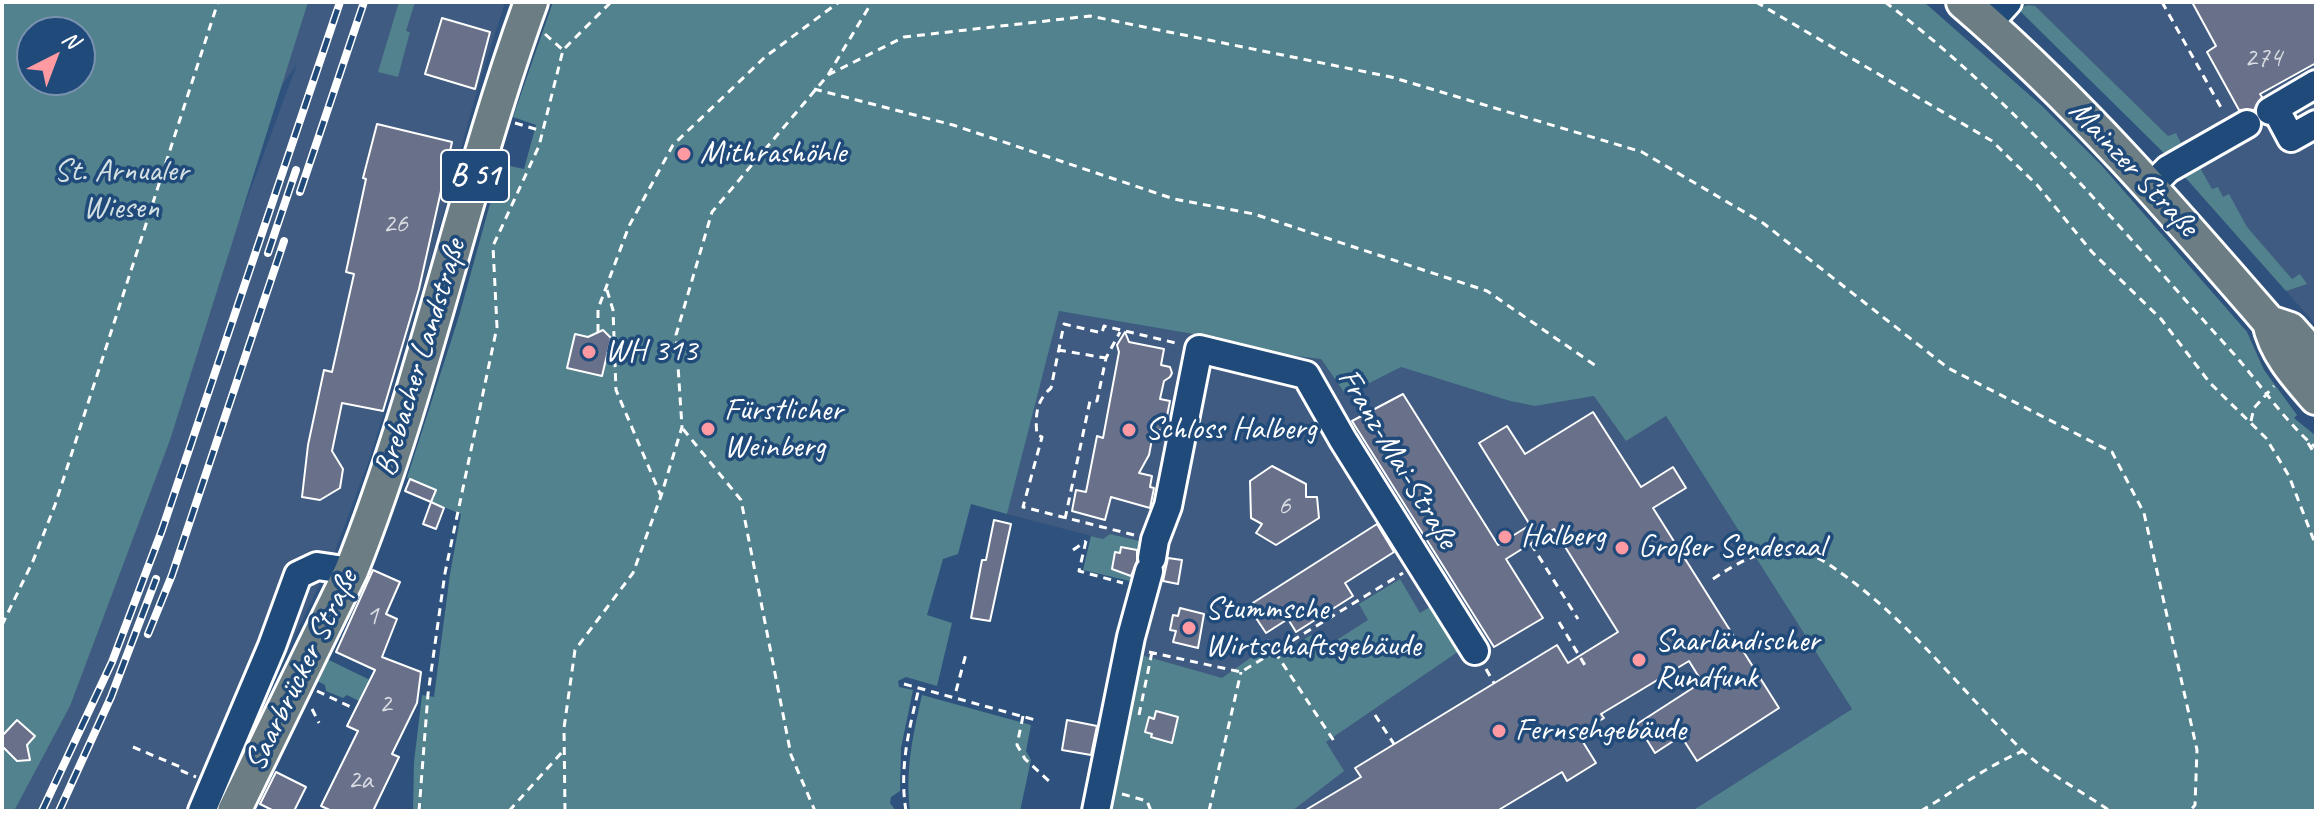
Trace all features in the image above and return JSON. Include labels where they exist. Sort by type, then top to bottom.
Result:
[{"type":"main road","name":"Brebacher Landstraße","points":[[368,530],[426,351],[505,73],[531,2]]},
{"type":"main road","name":"Mainzer Straße","points":[[1963,2],[1998,13],[2059,89],[2151,186],[2269,322],[2272,338],[2282,356],[2316,398]]},
{"type":"main road","name":"Mainzer Straße","points":[[2269,322],[2290,329],[2316,358]]},
{"type":"main road","name":"Saarbrücker Straße","points":[[232,803],[351,571],[368,530]]},
{"type":"street","points":[[2151,186],[2168,169],[2254,115],[2316,84]]},
{"type":"street","points":[[2254,115],[2291,138],[2316,124]]},
{"type":"street","points":[[1096,811],[1137,645],[1146,564],[1168,506],[1199,349]]},
{"type":"street","name":"Franz-Mai-Straße","points":[[1199,349],[1306,375],[1343,440],[1480,659]]},
{"type":"street","points":[[202,811],[232,803],[298,575],[317,566],[351,571]]},
{"type":"path","points":[[2,625],[33,561],[55,505],[218,2]]},
{"type":"path","points":[[419,811],[428,694],[445,573],[497,327],[493,246],[539,146],[563,50],[611,2]]},
{"type":"path","points":[[598,332],[598,309],[629,226],[673,145],[765,57],[839,2]]},
{"type":"path","points":[[565,811],[564,728],[575,650],[633,573],[661,496],[682,427],[676,335],[712,212],[828,75],[872,2]]},
{"type":"path","points":[[1756,2],[1992,141],[2038,186],[2092,252],[2161,319],[2210,383],[2266,438],[2289,476],[2316,546]]},
{"type":"path","points":[[1885,2],[2024,125],[2233,352],[2316,456]]},
{"type":"path","points":[[2162,2],[2254,115]]},
{"type":"path","points":[[828,75],[904,37],[1090,16],[1391,77],[1642,152],[1763,223],[1948,368],[2112,452],[2144,513],[2197,750],[2195,805],[2190,811]]},
{"type":"path","points":[[814,89],[953,125],[1174,199],[1254,214],[1487,291],[1599,368]]},
{"type":"path","points":[[518,124],[542,131]]},
{"type":"path","points":[[606,287],[613,310],[616,390],[661,496]]},
{"type":"path","points":[[1146,564],[1065,519],[1023,507],[1042,437],[1037,435],[1036,411],[1043,394],[1051,388],[1064,324],[1102,333],[1104,326],[1199,349]]},
{"type":"path","points":[[1065,519],[1090,401],[1097,401],[1106,358],[1121,330]]},
{"type":"path","points":[[1058,350],[1106,358]]},
{"type":"path","points":[[2251,421],[2254,408],[2274,386]]},
{"type":"path","points":[[682,427],[741,500],[791,755],[815,811]]},
{"type":"path","points":[[2306,440],[2316,448]]},
{"type":"path","points":[[1073,550],[1086,541],[1079,571],[1146,564]]},
{"type":"path","points":[[1531,544],[1578,619]]},
{"type":"path","points":[[1713,579],[1745,558],[1776,552],[1806,553],[1823,560],[1865,590],[1943,664],[2023,751],[2110,811]]},
{"type":"path","points":[[1140,708],[1137,645],[1241,672],[1363,597]]},
{"type":"path","points":[[1559,622],[1586,667]]},
{"type":"path","points":[[1267,640],[1334,741]]},
{"type":"path","points":[[956,691],[966,654]]},
{"type":"path","points":[[1480,659],[1494,683]]},
{"type":"path","points":[[1209,811],[1241,672]]},
{"type":"path","points":[[904,684],[1039,721]]},
{"type":"path","points":[[906,811],[902,780],[905,749],[919,688]]},
{"type":"path","points":[[318,691],[355,709]]},
{"type":"path","points":[[315,702],[311,710],[319,723]]},
{"type":"path","points":[[1375,715],[1394,744]]},
{"type":"path","points":[[1023,716],[1017,745],[1025,759],[1050,782]]},
{"type":"path","points":[[133,747],[183,768],[182,771],[232,803]]},
{"type":"path","points":[[509,811],[564,750]]},
{"type":"path","points":[[1921,811],[1995,763],[2023,751]]},
{"type":"path","points":[[1122,794],[1147,801],[1151,811]]},
{"type":"path","points":[[895,802],[904,800]]},
{"type":"shaded area","points":[[295,2],[505,2],[478,87],[422,290],[369,460],[334,554],[211,811],[14,811],[69,705],[205,313],[297,64],[279,90]]},
{"type":"shaded area","points":[[2027,2],[2316,2],[2316,325],[2165,154],[2018,9]]},
{"type":"shaded area","name":"Saarländischer Rundfunk","points":[[1059,311],[1193,334],[1255,351],[1321,359],[1346,395],[1401,367],[1535,406],[1594,396],[1666,416],[1852,709],[1692,811],[1103,811],[1152,544],[1110,534],[1103,539],[1007,514]]},
{"type":"green space","name":"St. Arnualer Wiesen","points":[[2,2],[308,2],[170,440],[70,706],[14,811],[2,811]]},
{"type":"green space","points":[[399,2],[415,2],[398,77],[378,72]]},
{"type":"green space","points":[[553,2],[1924,2],[2042,106],[2102,166],[2247,332],[2264,370],[2297,415],[2294,418],[2316,436],[2316,811],[1692,811],[1852,709],[1666,416],[1626,441],[1594,396],[1535,406],[1401,367],[1346,395],[1321,359],[1255,351],[1193,334],[1059,311],[1007,514],[971,504],[958,554],[943,559],[927,615],[952,623],[937,686],[906,677],[898,681],[899,687],[913,690],[901,748],[900,791],[891,797],[890,803],[896,811],[413,811],[414,762],[422,695],[434,697],[461,514],[431,502],[436,490],[407,478],[459,316],[501,164],[524,169],[536,125],[513,117]]},
{"type":"green space","points":[[2035,6],[2168,136],[2176,133],[2182,145],[2165,154],[2018,9]]},
{"type":"green space","points":[[2199,166],[2212,189],[2218,187],[2223,197],[2229,194],[2247,227],[2292,279],[2300,274],[2307,284],[2286,291],[2184,176]]},
{"type":"green space","points":[[1110,534],[1152,544],[1134,582],[1083,570],[1091,536],[1103,539]]},
{"type":"green space","points":[[1400,579],[1420,613],[1433,605],[1462,649],[1326,742],[1344,771],[1292,811],[1103,811],[1134,653],[1222,678],[1266,647],[1275,659],[1311,635],[1321,650],[1368,620],[1359,604]]},
{"type":"green space","points":[[327,659],[370,680],[359,701],[326,691],[325,685],[317,681]]},
{"type":"green space","points":[[922,695],[1031,725],[1026,751],[1031,760],[1020,811],[910,811],[909,767]]},
{"type":"building","points":[[2192,2],[2316,2],[2316,63],[2260,94],[2262,97],[2254,110],[2239,110],[2207,52],[2216,46]]},
{"type":"building","points":[[442,18],[490,32],[475,89],[425,74]]},
{"type":"building","points":[[377,124],[452,142],[419,289],[383,411],[342,403],[332,451],[343,469],[340,488],[320,500],[302,497],[308,445],[324,370],[332,372],[354,274],[346,272],[366,179],[363,178]]},
{"type":"building","name":"WH 313","points":[[603,330],[611,338],[602,376],[567,368],[575,334],[588,337]]},
{"type":"building","name":"Schloss Halberg","points":[[1125,332],[1129,342],[1164,349],[1161,365],[1170,367],[1172,373],[1164,381],[1160,399],[1170,401],[1164,431],[1154,429],[1149,455],[1139,473],[1152,476],[1150,487],[1154,488],[1150,508],[1111,497],[1105,520],[1072,511],[1076,490],[1086,492],[1097,436],[1103,438],[1119,352],[1117,345]]},
{"type":"building","points":[[1403,394],[1498,545],[1530,525],[1479,443],[1507,426],[1525,454],[1593,412],[1641,487],[1673,467],[1686,488],[1653,508],[1779,708],[1697,761],[1681,736],[1655,753],[1637,724],[1702,682],[1689,661],[1601,714],[1604,718],[1578,734],[1596,763],[1567,781],[1562,772],[1497,811],[1304,811],[1361,777],[1355,768],[1557,645],[1568,663],[1618,632],[1554,529],[1506,559],[1543,618],[1494,647],[1352,421]]},
{"type":"building","points":[[1272,466],[1306,484],[1306,497],[1317,497],[1319,518],[1276,545],[1256,533],[1262,524],[1251,518],[1250,481]]},
{"type":"building","points":[[410,479],[436,490],[431,502],[405,491]]},
{"type":"building","points":[[431,502],[444,508],[436,529],[423,524]]},
{"type":"building","points":[[994,520],[1011,524],[990,621],[971,618],[982,560],[986,560]]},
{"type":"building","points":[[1377,524],[1394,552],[1345,583],[1353,596],[1296,632],[1288,619],[1266,633],[1248,606]]},
{"type":"building","points":[[1121,547],[1137,550],[1137,561],[1131,576],[1112,569],[1115,552],[1120,553]]},
{"type":"building","points":[[1168,558],[1182,560],[1178,584],[1163,581]]},
{"type":"building","points":[[373,570],[400,582],[386,614],[397,619],[382,657],[421,672],[417,703],[392,754],[399,757],[373,811],[332,811],[321,806],[358,731],[347,726],[375,670],[336,652]]},
{"type":"building","name":"Stummsche Wirtschaftsgebäude","points":[[1180,608],[1204,614],[1198,648],[1173,642],[1176,631],[1170,630],[1173,615],[1178,616]]},
{"type":"building","points":[[1156,711],[1178,717],[1172,743],[1145,732],[1149,717],[1154,719]]},
{"type":"building","points":[[17,720],[35,736],[27,745],[30,760],[17,761],[2,746],[2,736]]},
{"type":"building","points":[[1067,720],[1097,726],[1091,755],[1062,750]]},
{"type":"building","points":[[276,772],[306,787],[294,811],[274,811],[260,804]]},
{"type":"railway","points":[[42,811],[112,662],[162,530],[340,2]]},
{"type":"railway","points":[[300,192],[364,2]]},
{"type":"railway","points":[[268,253],[296,170]]},
{"type":"railway","points":[[148,634],[172,575],[284,241]]},
{"type":"railway","points":[[59,811],[111,697],[156,579]]},
{"type":"place","name":"Mithrashöhle","points":[[684,154]]},
{"type":"place","name":"WH 313","points":[[589,352]]},
{"type":"place","name":"Fürstlicher Weinberg","points":[[708,429]]},
{"type":"place","name":"Schloss Halberg","points":[[1129,430]]},
{"type":"place","name":"Halberg","points":[[1505,537]]},
{"type":"place","name":"Großer Sendesaal","points":[[1622,548]]},
{"type":"place","name":"Stummsche Wirtschaftsgebäude","points":[[1189,628]]},
{"type":"place","name":"Saarländischer Rundfunk","points":[[1639,660]]},
{"type":"place","name":"Fernsehgebäude","points":[[1499,731]]}]
